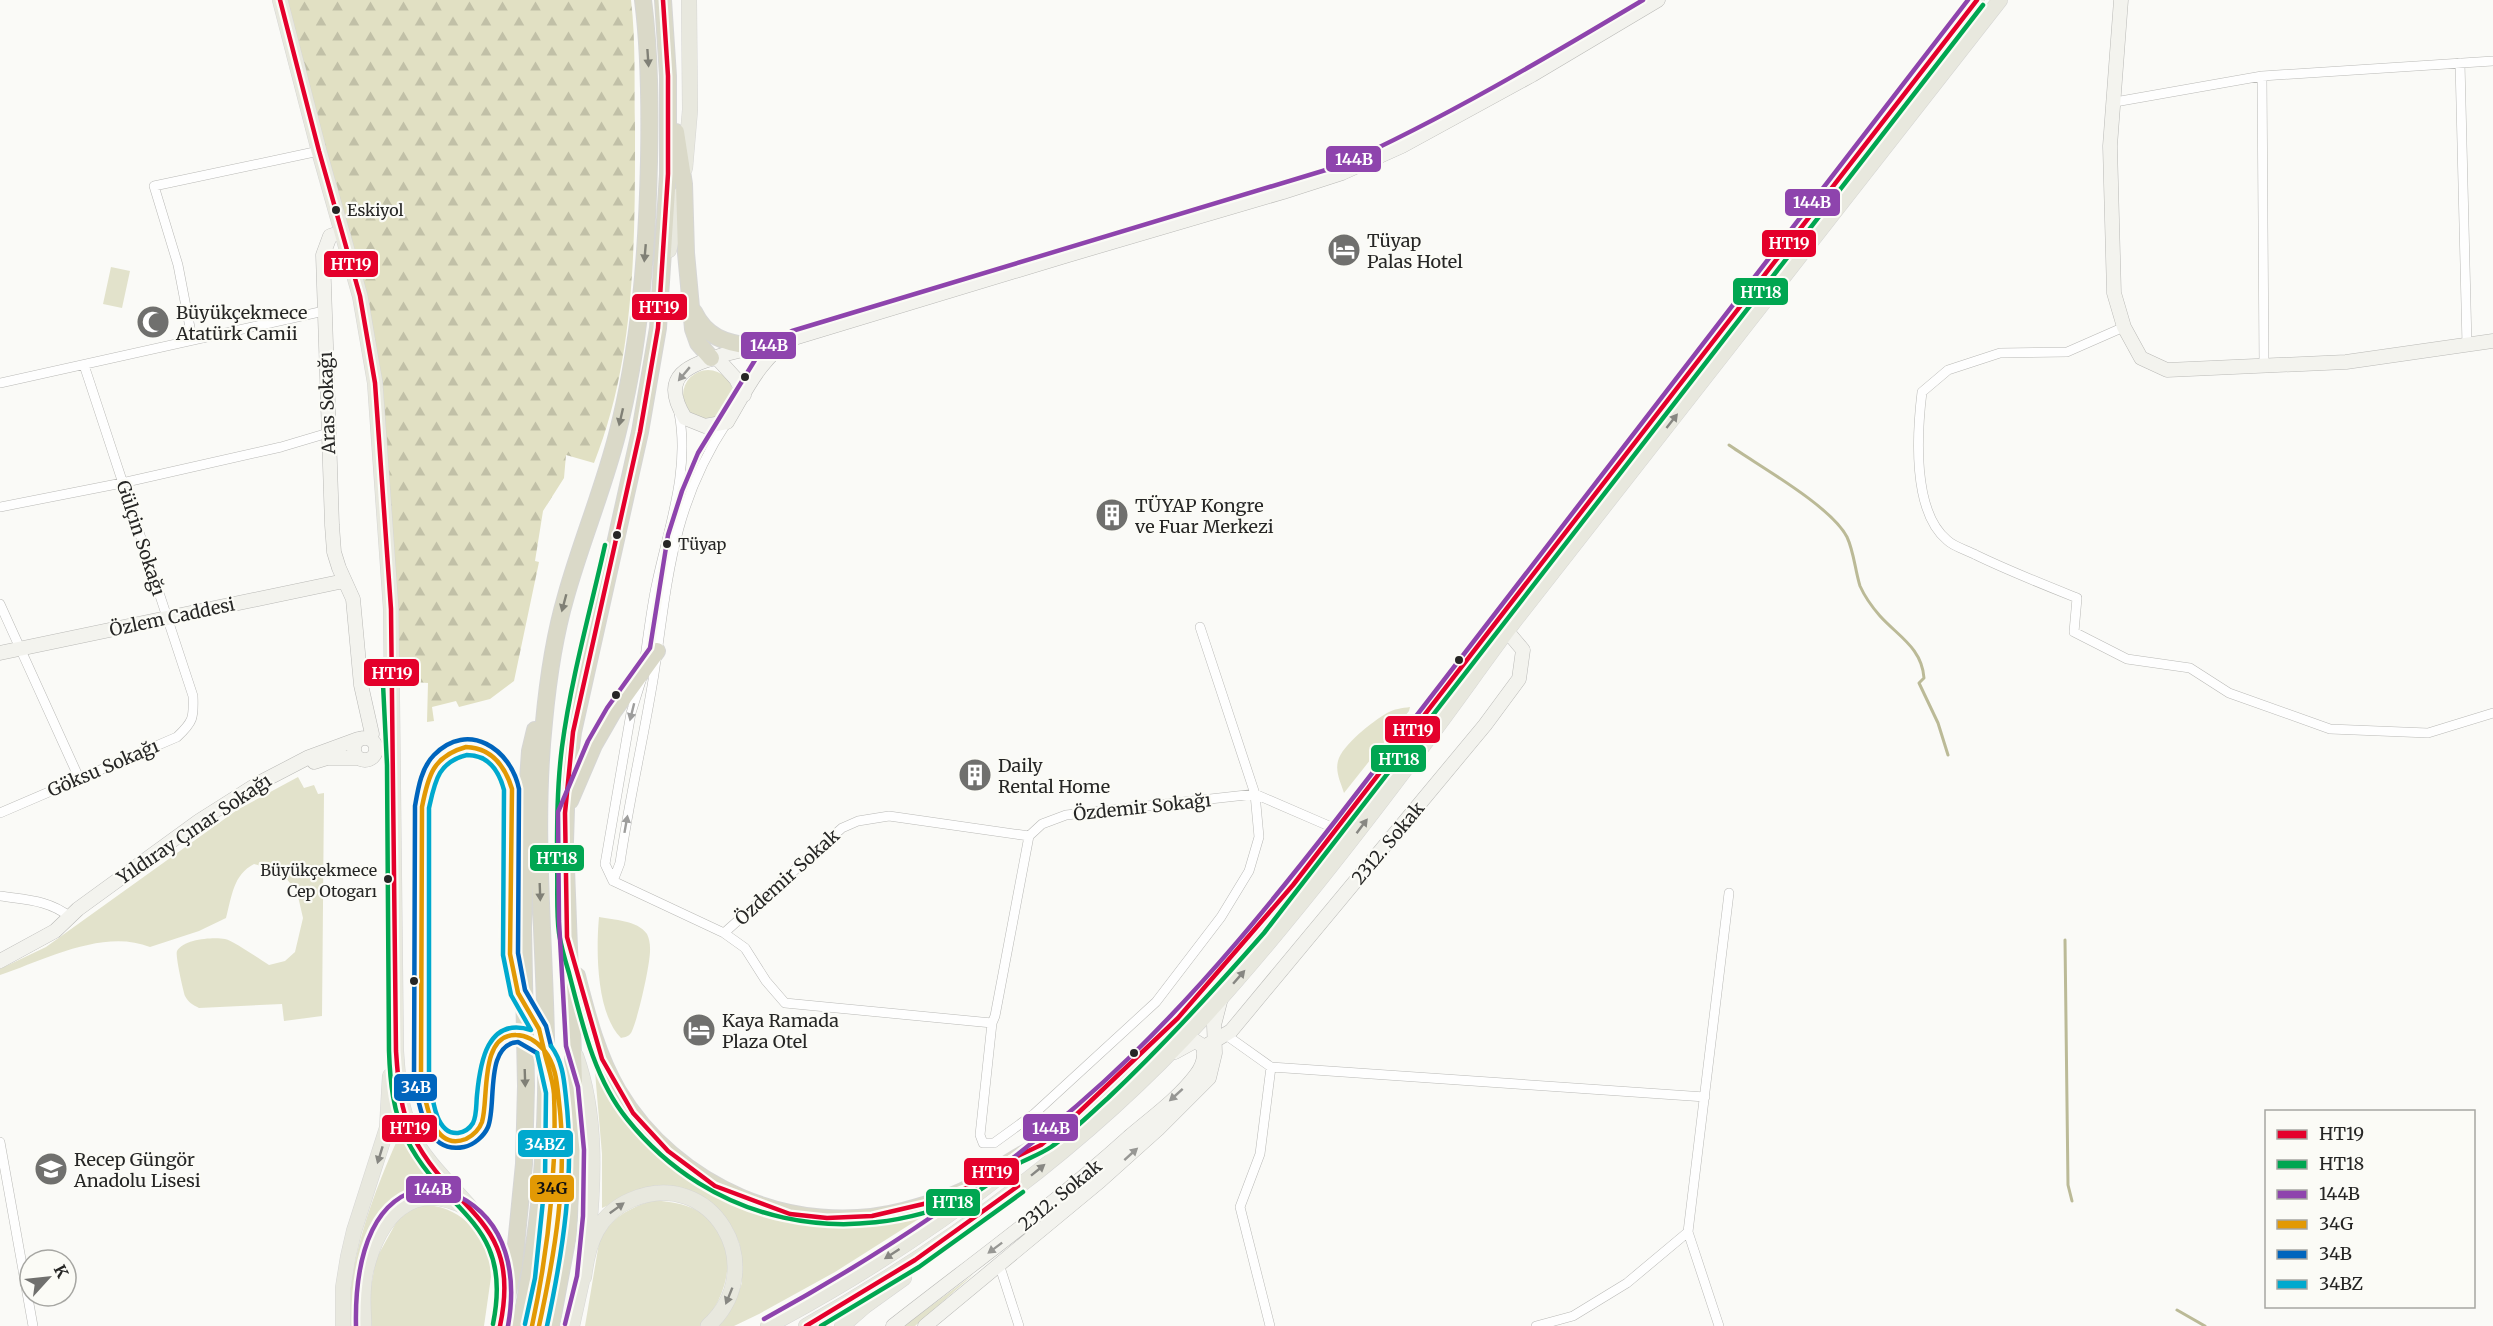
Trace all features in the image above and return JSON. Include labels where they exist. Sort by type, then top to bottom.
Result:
[{"type":"highway","points":[[520,1326],[538,1222],[545,1124],[546,1036],[538,829],[548,687],[566,595],[618,433],[637,334],[646,241],[649,128],[649,64],[643,0]]},
{"type":"highway","points":[[551,1326],[568,1235],[574,1081],[567,937],[565,813],[573,732],[640,432],[658,328],[668,174],[668,94],[663,0]]},
{"type":"highway","points":[[668,94],[684,184],[693,329],[698,343],[714,358]]},
{"type":"highway","points":[[690,301],[698,319],[709,334],[728,343],[751,346]]},
{"type":"highway","points":[[565,813],[594,745],[613,712],[643,674],[657,651]]},
{"type":"highway","points":[[502,1318],[514,1265],[524,1164],[526,1086],[523,927],[530,751],[541,704],[548,687]]},
{"type":"highway","points":[[567,937],[595,1038],[602,1059],[618,1090],[633,1113],[668,1151],[692,1171],[724,1190],[790,1214],[827,1218],[872,1216],[901,1211],[958,1192],[980,1182],[1011,1159],[1041,1145]]},
{"type":"main road","points":[[280,0],[360,296],[375,383],[391,609],[390,684],[394,765],[396,1014],[399,1086],[403,1109],[413,1137],[428,1160],[498,1246],[503,1261],[502,1318]]},
{"type":"main road","points":[[662,284],[684,184],[690,110],[689,0]]},
{"type":"main road","points":[[768,1326],[889,1256],[955,1211],[1041,1145],[1109,1086],[1178,1018],[1258,928],[1336,829],[1977,0]]},
{"type":"main road","points":[[806,1326],[878,1284],[958,1230],[1055,1156],[1162,1059],[1221,998],[1322,878],[1507,631],[2000,0]]},
{"type":"main road","points":[[343,1326],[343,1288],[354,1231],[383,1147],[387,1128],[390,1062],[396,1014]]},
{"type":"main road","points":[[573,1047],[585,1085],[592,1150],[590,1216],[584,1277]]},
{"type":"main road","points":[[572,1326],[584,1277],[586,1258],[592,1238],[601,1222],[623,1203],[649,1194],[670,1193],[703,1206],[714,1215],[735,1252],[736,1275],[732,1290],[725,1306],[708,1326]]},
{"type":"main road","points":[[364,1326],[363,1290],[366,1270],[380,1235],[398,1211],[409,1202],[431,1196],[471,1210]]},
{"type":"main road","points":[[842,1326],[865,1306],[940,1251],[958,1230]]},
{"type":"street","points":[[992,1023],[784,1004],[745,948],[724,933],[613,881],[605,864],[626,740],[643,674],[657,585],[683,466],[682,429],[675,399],[679,377],[688,368],[751,346],[794,338],[1283,192],[1342,172],[1412,141],[1532,75],[1658,0]]},
{"type":"street","points":[[2121,0],[2110,146],[2114,293],[2124,327],[2141,358],[2167,370],[2264,366],[2346,362],[2493,341]]},
{"type":"street","points":[[2115,102],[2262,75],[2493,61]]},
{"type":"street","points":[[2460,63],[2467,345]]},
{"type":"street","points":[[2262,75],[2264,366]]},
{"type":"street","points":[[192,338],[178,265],[154,186],[319,151]]},
{"type":"street","name":"Aras Sokağı","points":[[342,231],[330,236],[323,255],[328,433],[334,552],[353,599],[362,686],[372,734],[366,739]]},
{"type":"street","points":[[0,382],[84,365],[192,338],[324,311]]},
{"type":"street","points":[[2124,327],[2067,352],[2000,353],[1948,370],[1922,392],[1918,429],[1919,464],[1928,514],[1947,541],[2014,573],[2077,598],[2074,632],[2127,659],[2190,668],[2229,693],[2330,729],[2428,733],[2493,713]]},
{"type":"street","points":[[613,881],[620,863],[675,537],[689,493],[705,456],[761,365],[777,348],[794,338]]},
{"type":"street","points":[[714,358],[736,379],[744,395]]},
{"type":"street","name":"Gülçin Sokağı","points":[[84,365],[193,696],[194,712]]},
{"type":"street","points":[[678,407],[685,418],[695,424],[713,426],[727,422]]},
{"type":"street","points":[[0,507],[122,483],[281,447],[328,433]]},
{"type":"street","name":"Özlem Caddesi","points":[[0,653],[344,581]]},
{"type":"street","points":[[657,585],[667,586]]},
{"type":"street","points":[[0,604],[79,778]]},
{"type":"street","points":[[1029,836],[992,1023],[981,1117],[980,1135],[983,1143],[994,1143],[1034,1114],[1127,1030],[1162,995],[1221,917],[1249,871],[1259,837],[1255,794],[1200,627]]},
{"type":"street","name":"2312. Sokak","points":[[893,1326],[1004,1241],[1112,1153],[1196,1075],[1203,1065],[1205,1053],[1431,791],[1519,679],[1523,650],[1507,631]]},
{"type":"street","name":"Göksu Sokağı","points":[[0,813],[177,736],[190,725],[194,712]]},
{"type":"street","name":"Yıldıray Çınar Sokağı","points":[[0,961],[55,931],[78,909],[199,821],[259,783],[309,757],[385,733],[392,725]]},
{"type":"street","points":[[366,739],[376,751],[374,756],[362,759],[354,748],[366,739]]},
{"type":"street","points":[[626,740],[630,746],[640,752]]},
{"type":"street","points":[[339,759],[338,749],[342,745]]},
{"type":"street","name":"Yıldıray Çınar Sokağı","points":[[70,918],[88,910],[184,840],[271,783],[317,760],[362,759],[394,765]]},
{"type":"street","name":"Özdemir Sokağı","points":[[1029,836],[1042,824],[1066,815],[1255,794],[1336,829]]},
{"type":"street","name":"Özdemir Sokak","points":[[724,933],[842,828],[858,820],[889,816],[1029,836]]},
{"type":"street","points":[[1719,1326],[1688,1232],[1729,893]]},
{"type":"street","points":[[0,896],[44,902],[54,906],[70,918]]},
{"type":"street","name":"2312. Sokak","points":[[925,1326],[1065,1212],[1191,1098],[1209,1078],[1213,1068],[1215,1018],[1221,998]]},
{"type":"street","points":[[1162,1059],[1195,1041],[1215,1042],[1271,1067],[1705,1096]]},
{"type":"street","points":[[1270,1326],[1240,1206],[1260,1154],[1271,1067]]},
{"type":"street","points":[[0,1142],[33,1326]]},
{"type":"street","points":[[1536,1326],[1573,1316],[1627,1283],[1688,1232]]},
{"type":"street","points":[[999,1264],[1019,1326]]},
{"type":"green space","points":[[286,0],[631,0],[635,64],[633,255],[625,340],[608,423],[594,463],[566,455],[564,478],[543,511],[535,561],[539,562],[514,681],[490,699],[459,707],[456,701],[432,707],[434,721],[427,722],[428,683],[400,681],[384,415]]},
{"type":"green space","points":[[111,267],[130,271],[122,308],[103,304]]},
{"type":"green space","points":[[708,370],[722,374],[729,381],[733,395],[729,409],[722,416],[708,420],[694,416],[687,409],[683,395],[687,381],[694,374]]},
{"type":"green space","points":[[1410,707],[1344,793],[1337,765],[1345,748],[1366,727],[1381,717],[1392,711]]},
{"type":"green space","points":[[298,777],[304,788],[314,785],[318,794],[324,793],[322,1016],[284,1021],[282,1004],[199,1008],[185,996],[177,951],[192,941],[213,938],[229,940],[269,965],[285,961],[295,952],[303,918],[297,892],[286,878],[272,869],[254,864],[237,880],[226,918],[199,931],[150,947],[132,942],[113,941],[74,948],[0,975],[0,969],[46,947],[237,810]]},
{"type":"green space","points":[[599,917],[625,921],[637,926],[643,929],[650,942],[644,990],[637,1015],[631,1033],[621,1038],[613,1027],[602,997],[598,963]]},
{"type":"green space","points":[[594,1060],[685,1174],[726,1200],[772,1217],[926,1211],[925,1215],[835,1272],[759,1314],[734,1326],[719,1326],[735,1302],[742,1283],[740,1245],[733,1229],[721,1213],[704,1199],[664,1186],[647,1188],[602,1208],[602,1154]]},
{"type":"green space","points":[[400,1134],[403,1134],[424,1170],[439,1188],[418,1189],[400,1199],[389,1209],[358,1326],[349,1326],[352,1277],[357,1252],[372,1203]]},
{"type":"green space","points":[[654,1200],[693,1208],[712,1222],[722,1235],[727,1250],[727,1267],[725,1283],[719,1299],[700,1326],[585,1326],[599,1243],[603,1234],[621,1215]]},
{"type":"green space","points":[[423,1205],[436,1206],[457,1215],[475,1230],[489,1250],[494,1261],[490,1264],[491,1277],[484,1326],[371,1326],[371,1287],[376,1259],[405,1211]]},
{"type":"green space","points":[[974,1274],[915,1326],[904,1326]]},
{"type":"waterway","points":[[1729,445],[1811,500],[1839,525],[1847,537],[1864,593],[1880,616],[1908,643],[1919,658],[1924,678],[1919,683],[1938,723],[1948,755]]},
{"type":"waterway","points":[[2065,940],[2068,1185],[2072,1201]]},
{"type":"waterway","points":[[2177,1310],[2205,1326]]},
{"type":"transit line","name":"HT19","points":[[280,0],[360,296],[375,383],[391,609],[396,1051],[400,1095],[413,1136],[429,1162],[480,1220],[493,1239],[502,1262],[504,1290],[500,1326]]},
{"type":"transit line","name":"HT19","points":[[663,0],[668,76],[668,174],[658,328],[640,432],[573,732],[565,813],[567,937],[602,1059],[633,1113],[668,1151],[715,1186],[790,1214],[827,1218],[872,1216],[932,1202],[969,1187],[1011,1159],[1041,1145],[1178,1018],[1293,885],[1977,0]]},
{"type":"transit line","name":"144B","points":[[565,1324],[577,1276],[583,1216],[584,1150],[578,1087],[566,1046],[559,921],[558,812],[588,741],[607,708],[650,648],[668,535],[682,491],[698,453],[755,360],[772,342],[792,331],[1339,166],[1456,108],[1643,0]]},
{"type":"transit line","name":"144B","points":[[764,1319],[910,1232],[1002,1167],[1089,1095],[1186,1000],[1263,911],[1336,820],[1968,0]]},
{"type":"transit line","name":"HT18","points":[[605,545],[576,671],[562,747],[557,820],[557,864],[561,943],[584,1030],[606,1086],[627,1119],[661,1155],[699,1183],[740,1204],[784,1218],[829,1224],[875,1222],[922,1213],[968,1197],[1014,1166],[1051,1147],[1080,1124],[1168,1038],[1264,933],[1983,5]]},
{"type":"transit line","name":"HT18","points":[[383,684],[387,765],[389,1051],[393,1097],[402,1130],[422,1165],[485,1240],[494,1262],[497,1290],[493,1324]]},
{"type":"transit line","name":"34B","points":[[537,1053],[518,1042],[507,1045],[500,1053],[496,1064],[488,1127],[478,1140],[468,1146],[451,1147],[440,1143],[432,1136],[422,1114],[414,1078],[415,806],[421,779],[430,760],[447,745],[460,740],[474,740],[498,751],[507,762],[519,789],[518,953],[525,990],[546,1026],[551,1046]]},
{"type":"transit line","name":"34G","points":[[466,747],[483,751],[496,760],[506,773],[512,789],[510,954],[518,993],[539,1029],[544,1050],[532,1040],[520,1035],[504,1038],[496,1045],[488,1070],[482,1122],[471,1136],[454,1141],[445,1138],[437,1131],[428,1110],[421,1077],[422,807],[430,777],[439,762],[446,756],[466,747]]},
{"type":"transit line","name":"34BZ","points":[[467,755],[481,758],[492,765],[504,790],[503,955],[511,995],[531,1030],[516,1027],[504,1030],[495,1036],[484,1057],[474,1120],[469,1128],[458,1133],[450,1132],[439,1120],[433,1102],[429,1076],[429,808],[439,774],[450,762],[467,755]]},
{"type":"transit line","name":"34BZ","points":[[547,1326],[566,1213],[569,1156],[564,1078],[558,1058],[551,1046]]},
{"type":"transit line","name":"34G","points":[[532,1326],[543,1269],[553,1181],[554,1094],[544,1050]]},
{"type":"transit line","name":"34G","points":[[539,1326],[555,1243],[562,1158],[557,1081],[551,1062],[544,1050]]},
{"type":"transit line","name":"34BZ","points":[[525,1324],[535,1278],[545,1181],[546,1093],[537,1053]]},
{"type":"transit line","name":"HT19","points":[[806,1326],[915,1260],[1018,1186]]},
{"type":"transit line","name":"144B","points":[[356,1326],[360,1270],[371,1232],[393,1203],[409,1193],[428,1189],[458,1196],[475,1207],[498,1235],[509,1269],[511,1288],[508,1326]]},
{"type":"transit line","name":"HT18","points":[[821,1326],[919,1267],[1023,1192]]},
{"type":"place","name":"Eskiyol","points":[[336,210]]},
{"type":"place","name":"Tüyap Palas Hotel","points":[[1344,250]]},
{"type":"place","name":"Büyükçekmece Atatürk Camii","points":[[153,322]]},
{"type":"place","name":"TÜYAP Kongre ve Fuar Merkezi","points":[[1112,515]]},
{"type":"place","name":"Tüyap","points":[[667,544]]},
{"type":"place","name":"Daily Rental Home","points":[[975,775]]},
{"type":"place","name":"Büyükçekmece Cep Otogarı","points":[[388,879]]},
{"type":"place","name":"Kaya Ramada Plaza Otel","points":[[699,1030]]},
{"type":"place","name":"Recep Güngör Anadolu Lisesi","points":[[51,1169]]}]
